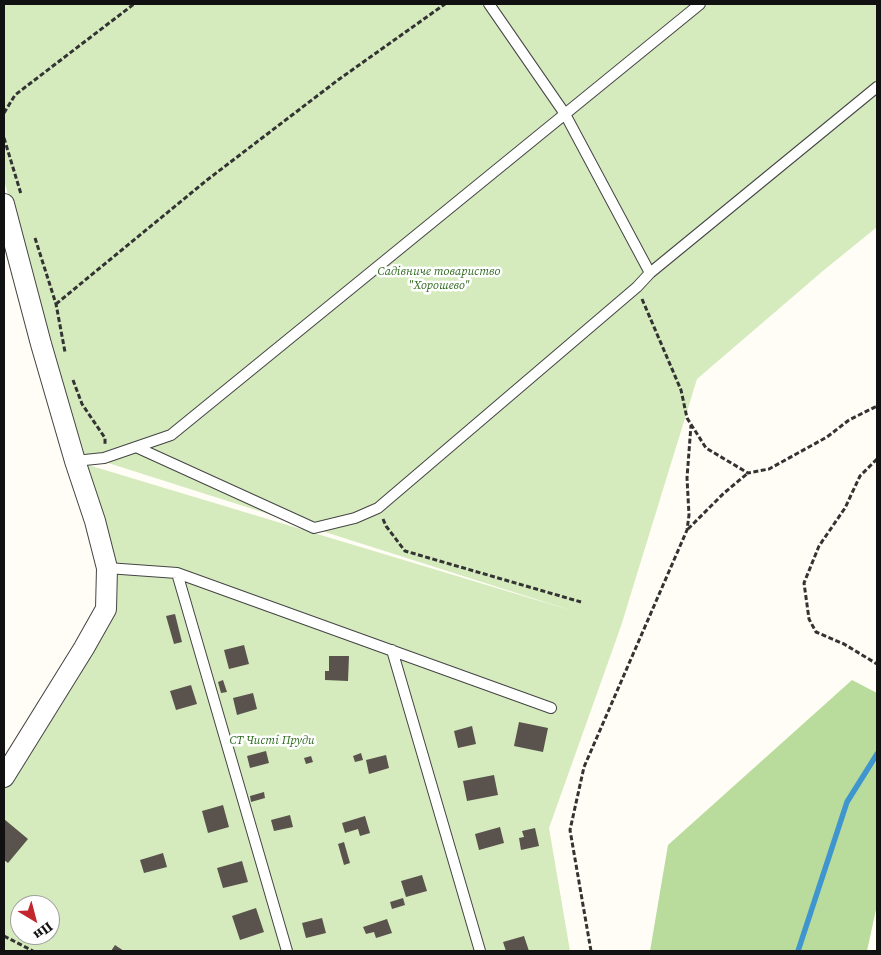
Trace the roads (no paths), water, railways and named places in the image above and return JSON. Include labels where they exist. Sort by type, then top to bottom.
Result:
[{"type":"street","points":[[4,204],[40,344],[95,522],[107,568],[106,609],[4,777]]},
{"type":"lane","points":[[489,4],[565,114],[650,273]]},
{"type":"lane","points":[[75,461],[104,458],[171,435],[700,4]]},
{"type":"lane","points":[[136,446],[314,528],[355,518],[378,508],[637,287],[650,273],[877,87]]},
{"type":"lane","points":[[107,568],[177,573],[551,708]]},
{"type":"lane","points":[[177,573],[287,951]]},
{"type":"lane","points":[[392,650],[480,951]]},
{"type":"waterway","points":[[798,951],[847,802],[877,754]]},
{"type":"park label","name":"Садівниче товариство \"Хорошево\"","points":[[439,279]]},
{"type":"park label","name":"СТ Чисті Пруди","points":[[272,741]]}]
